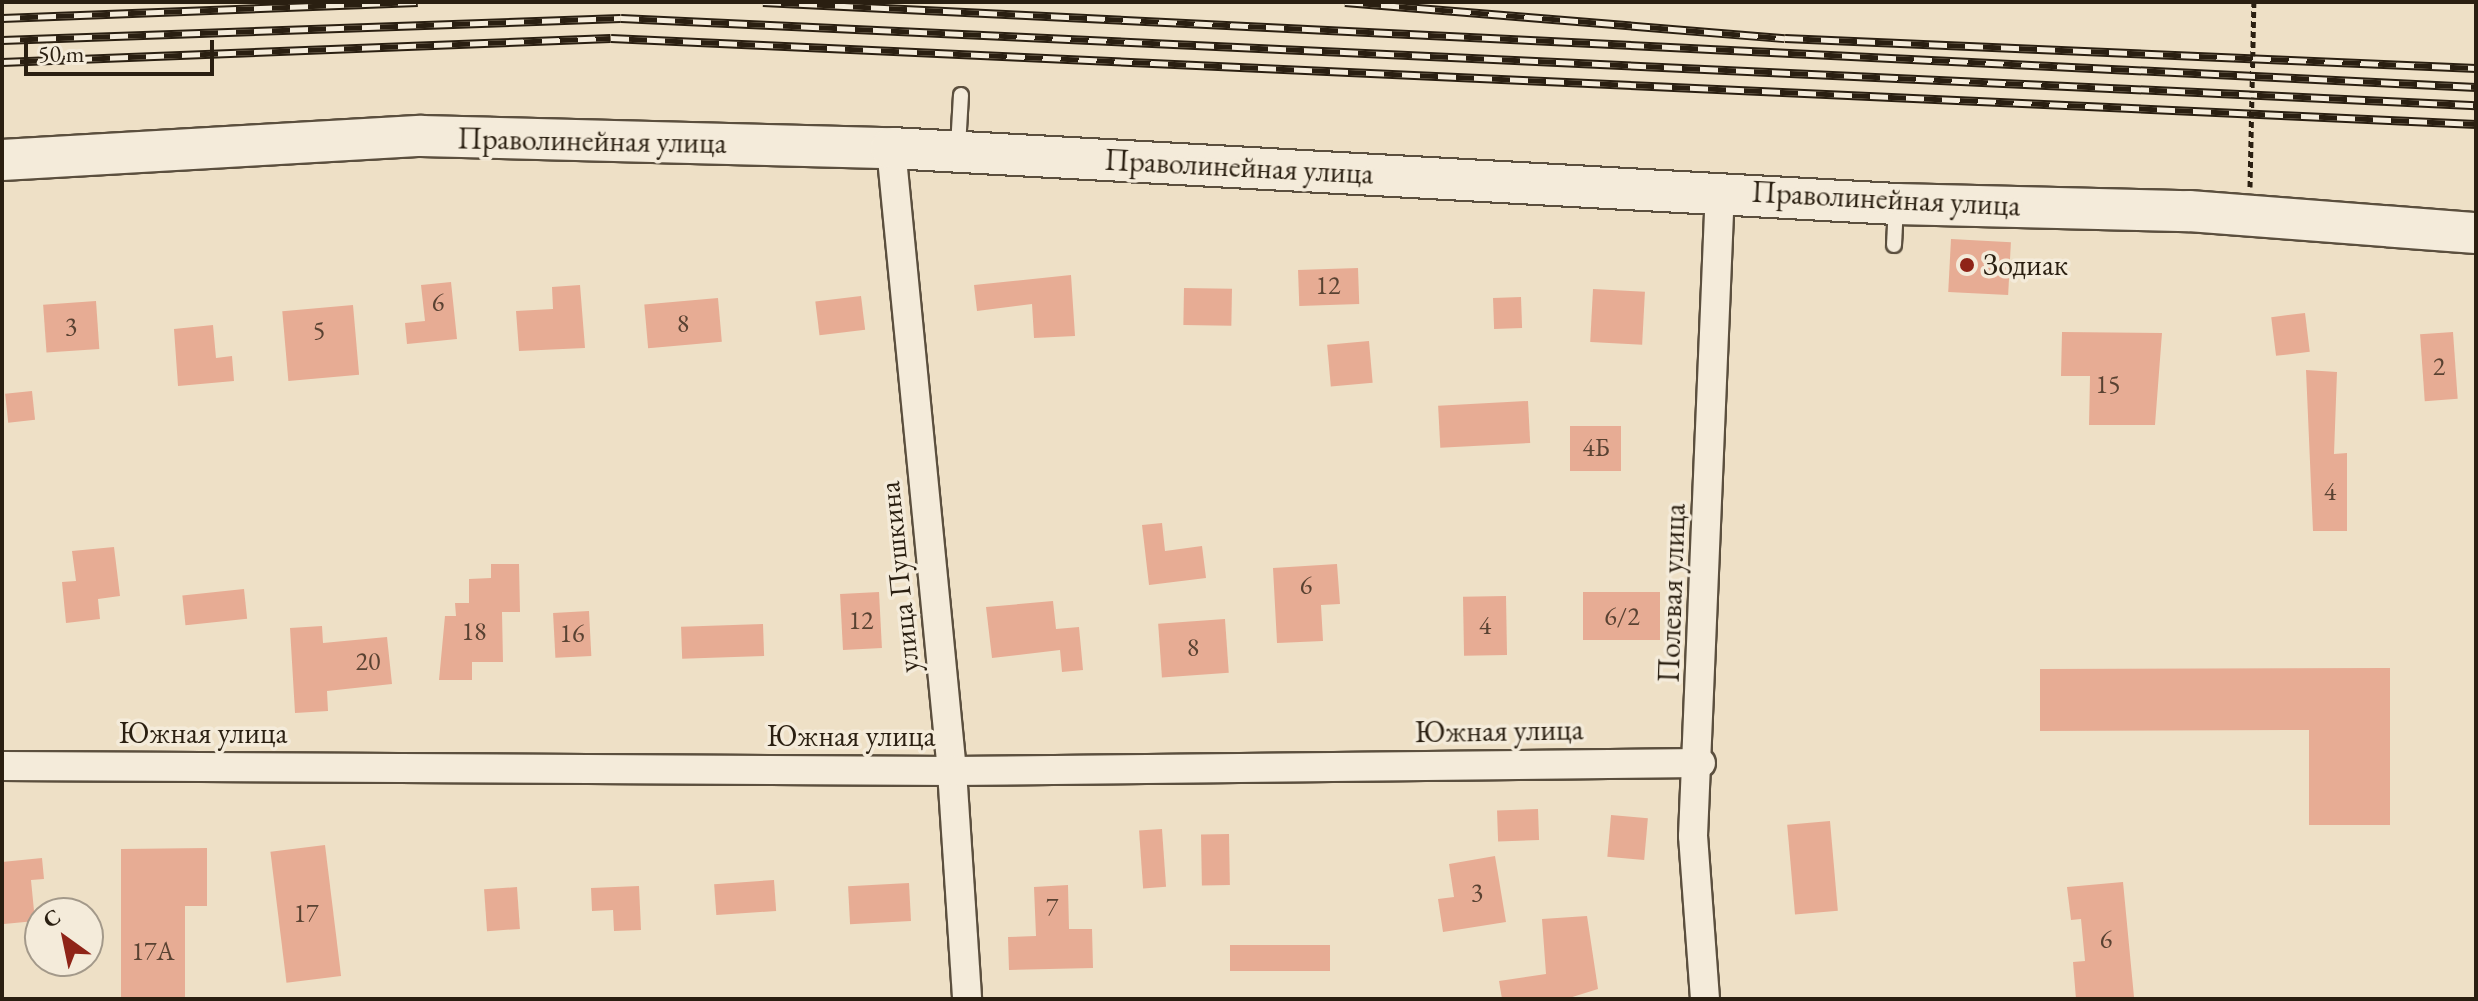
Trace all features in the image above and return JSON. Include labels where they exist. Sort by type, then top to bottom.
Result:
[{"type":"main road","name":"Праволинейная улица","points":[[2,160],[421,136],[891,148],[1720,189],[1896,204],[2250,216],[2476,233]]},
{"type":"street","name":"улица Пушкина","points":[[891,148],[952,771],[967,999]]},
{"type":"street","name":"Полевая улица","points":[[1705,999],[1693,836],[1701,763],[1720,189]]},
{"type":"street","name":"Южная улица","points":[[2,766],[952,771],[1701,763]]},
{"type":"lane","points":[[958,152],[961,95]]},
{"type":"lane","points":[[1894,245],[1896,204]]},
{"type":"path","points":[[2250,216],[2254,2]]},
{"type":"building","points":[[1951,239],[2011,242],[2008,295],[1948,292]]},
{"type":"building","points":[[1358,268],[1359,304],[1299,306],[1298,270]]},
{"type":"building","points":[[1071,275],[1075,336],[1034,338],[1032,304],[977,311],[974,285]]},
{"type":"building","points":[[451,282],[457,339],[407,344],[405,323],[425,321],[421,285]]},
{"type":"building","points":[[580,285],[585,348],[519,351],[516,311],[553,309],[552,287]]},
{"type":"building","points":[[1184,288],[1232,289],[1231,326],[1183,325]]},
{"type":"building","points":[[1593,289],[1645,292],[1642,345],[1590,342]]},
{"type":"building","points":[[861,296],[865,330],[819,335],[815,302]]},
{"type":"building","points":[[1521,297],[1522,328],[1494,329],[1493,298]]},
{"type":"building","points":[[718,298],[722,342],[648,348],[644,304]]},
{"type":"building","points":[[96,301],[99,349],[46,353],[43,305]]},
{"type":"building","points":[[353,305],[359,375],[288,381],[282,311]]},
{"type":"building","points":[[2305,313],[2310,352],[2276,356],[2271,317]]},
{"type":"building","points":[[213,325],[216,358],[232,356],[234,381],[178,386],[174,329]]},
{"type":"building","points":[[2062,332],[2162,333],[2155,425],[2089,425],[2090,376],[2061,376]]},
{"type":"building","points":[[2453,332],[2458,399],[2425,401],[2420,334]]},
{"type":"building","points":[[1369,341],[1373,383],[1331,387],[1327,345]]},
{"type":"building","points":[[2306,370],[2337,372],[2334,454],[2347,453],[2347,531],[2313,531]]},
{"type":"building","points":[[32,391],[35,420],[8,423],[5,394]]},
{"type":"building","points":[[1528,401],[1530,443],[1440,448],[1438,406]]},
{"type":"building","points":[[1570,426],[1621,426],[1621,471],[1570,471]]},
{"type":"building","points":[[1162,523],[1165,551],[1202,546],[1206,578],[1149,585],[1142,525]]},
{"type":"building","points":[[114,547],[120,596],[98,599],[100,619],[66,623],[62,582],[76,581],[72,551]]},
{"type":"building","points":[[491,564],[519,564],[520,612],[502,612],[503,662],[472,662],[472,680],[439,680],[445,616],[456,616],[455,603],[469,603],[469,579],[491,578]]},
{"type":"building","points":[[1337,564],[1340,604],[1321,605],[1323,641],[1277,643],[1273,568]]},
{"type":"building","points":[[244,589],[247,619],[185,625],[182,595]]},
{"type":"building","points":[[879,592],[882,648],[843,650],[840,594]]},
{"type":"building","points":[[1583,592],[1660,592],[1660,640],[1583,640]]},
{"type":"building","points":[[1506,596],[1507,655],[1464,656],[1463,597]]},
{"type":"building","points":[[1053,601],[1056,629],[1079,627],[1083,670],[1062,672],[1060,650],[992,658],[986,607]]},
{"type":"building","points":[[589,611],[591,656],[555,658],[553,613]]},
{"type":"building","points":[[1225,619],[1229,673],[1162,678],[1158,624]]},
{"type":"building","points":[[763,624],[764,656],[682,659],[681,627]]},
{"type":"building","points":[[322,626],[323,643],[387,637],[392,684],[327,691],[328,711],[295,713],[290,628]]},
{"type":"building","points":[[2390,668],[2390,825],[2309,825],[2309,730],[2040,731],[2040,669]]},
{"type":"building","points":[[1538,809],[1539,840],[1498,841],[1497,810]]},
{"type":"building","points":[[1611,815],[1648,818],[1644,860],[1607,857]]},
{"type":"building","points":[[1830,821],[1838,911],[1795,914],[1787,825]]},
{"type":"building","points":[[1162,829],[1166,887],[1143,888],[1139,831]]},
{"type":"building","points":[[1201,834],[1229,834],[1230,885],[1202,885]]},
{"type":"building","points":[[325,845],[341,976],[286,983],[270,852]]},
{"type":"building","points":[[207,848],[207,906],[185,906],[185,997],[121,997],[121,849]]},
{"type":"building","points":[[1495,856],[1506,922],[1443,932],[1438,899],[1454,897],[1449,864]]},
{"type":"building","points":[[42,858],[44,879],[31,880],[33,897],[24,897],[24,922],[4,924],[2,862]]},
{"type":"building","points":[[774,880],[776,911],[716,915],[714,884]]},
{"type":"building","points":[[2123,882],[2134,997],[2076,999],[2073,962],[2085,961],[2081,919],[2071,920],[2067,887]]},
{"type":"building","points":[[909,883],[911,921],[850,924],[848,886]]},
{"type":"building","points":[[1068,885],[1069,929],[1092,929],[1093,968],[1009,970],[1008,937],[1036,936],[1034,887]]},
{"type":"building","points":[[639,886],[641,930],[614,931],[613,910],[592,911],[591,888]]},
{"type":"building","points":[[517,887],[520,929],[487,931],[484,889]]},
{"type":"building","points":[[1587,916],[1598,989],[1566,999],[1502,999],[1499,981],[1546,974],[1542,919]]},
{"type":"building","points":[[1230,945],[1330,945],[1330,971],[1230,971]]},
{"type":"railway","points":[[2,18],[418,2]]},
{"type":"railway","points":[[763,2],[2476,87]]},
{"type":"railway","points":[[1345,2],[1785,38],[2476,68]]},
{"type":"railway","points":[[2,40],[621,18],[2476,105]]},
{"type":"railway","points":[[2,62],[611,38],[2476,124]]},
{"type":"place","name":"Зодиак","points":[[1967,265]]}]
